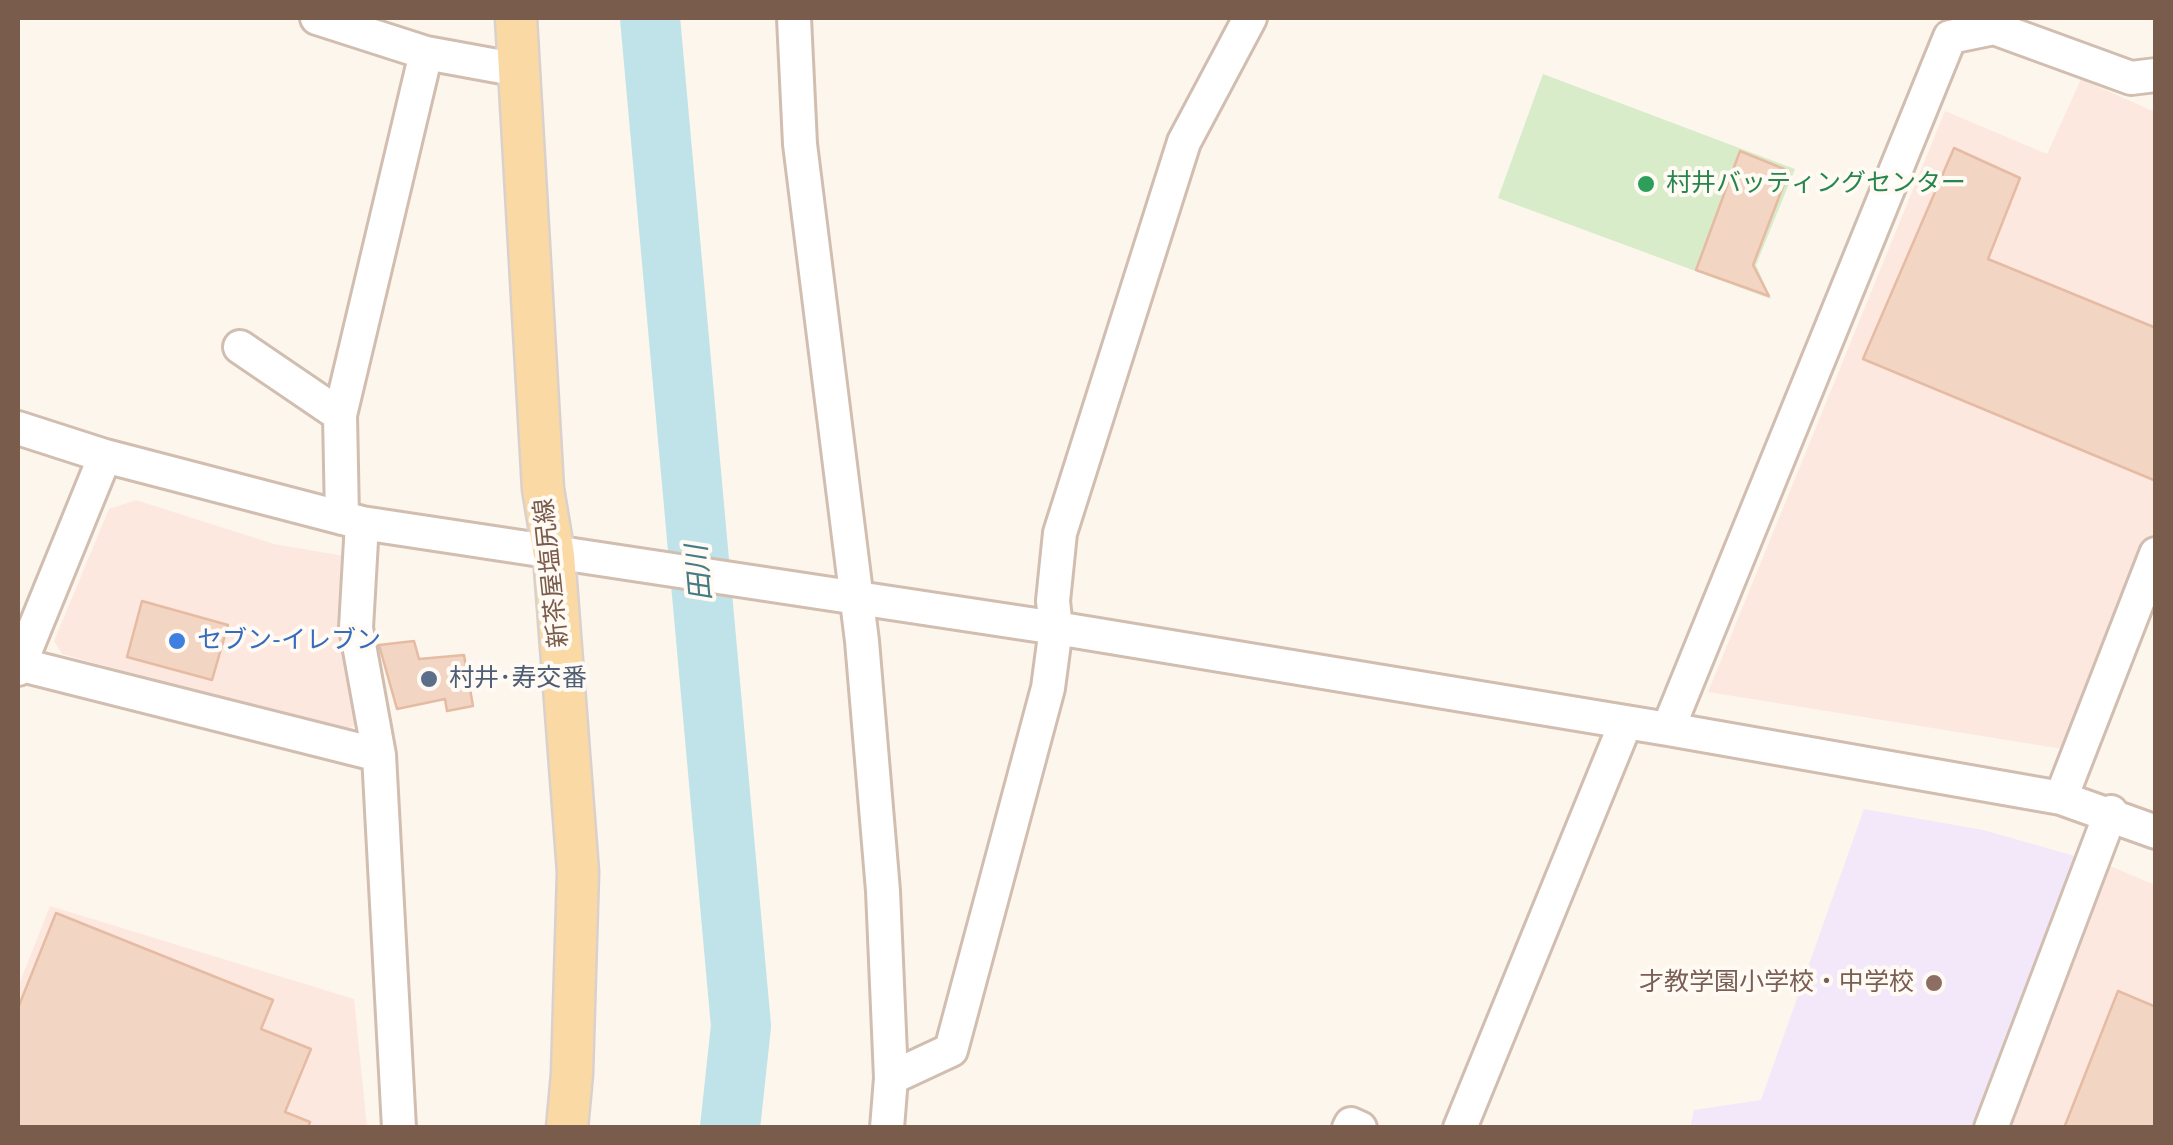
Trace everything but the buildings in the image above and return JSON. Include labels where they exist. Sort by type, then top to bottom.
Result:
[{"type":"main road","name":"新茶屋塩尻線","points":[[516,18],[542,490],[554,556],[578,872],[566,1128]]},
{"type":"street","points":[[317,18],[426,54],[518,70]]},
{"type":"street","points":[[794,18],[800,144],[854,597],[883,891],[890,1078],[887,1128]]},
{"type":"street","points":[[890,1078],[951,1050],[1048,688],[1056,628],[1053,601],[1060,533],[1184,142],[1250,18]]},
{"type":"street","points":[[1668,729],[1950,37],[1994,28],[2131,78],[2156,75]]},
{"type":"street","points":[[399,1128],[379,755],[356,628],[352,520],[340,416],[426,54]]},
{"type":"street","points":[[240,347],[340,416]]},
{"type":"street","points":[[18,428],[104,456],[352,520],[554,556],[1056,628],[1668,729],[2061,798],[2111,812],[2156,832]]},
{"type":"street","points":[[104,456],[18,666],[379,755]]},
{"type":"street","points":[[2061,798],[2156,554]]},
{"type":"street","points":[[1460,1128],[1626,722]]},
{"type":"street","points":[[1991,1128],[2111,812]]},
{"type":"street","points":[[1349,1128],[1350,1124],[1360,1128]]},
{"type":"shaded area","points":[[2081,79],[2155,112],[2155,533],[2069,750],[1708,692],[1945,111],[2047,154]]},
{"type":"shaded area","points":[[136,500],[274,544],[344,556],[360,721],[344,732],[62,654],[54,641],[109,509]]},
{"type":"shaded area","name":"才教学園小学校・中学校","points":[[1864,809],[1983,830],[2110,866],[2008,1127],[1690,1128],[1694,1110],[1761,1100]]},
{"type":"shaded area","points":[[2110,866],[2155,885],[2155,1127],[2008,1128]]},
{"type":"shaded area","points":[[50,906],[354,999],[367,1127],[18,1127],[18,987]]},
{"type":"green space","name":"村井バッティングセンター","points":[[1543,74],[1795,169],[1756,265],[1771,299],[1498,198]]},
{"type":"waterway","name":"田川","points":[[650,18],[741,1026],[730,1128]]},
{"type":"place","name":"村井バッティングセンター","points":[[1646,184]]},
{"type":"place","name":"セブン-イレブン","points":[[177,641]]},
{"type":"place","name":"村井･寿交番","points":[[429,679]]},
{"type":"place","name":"才教学園小学校・中学校","points":[[1934,983]]}]
